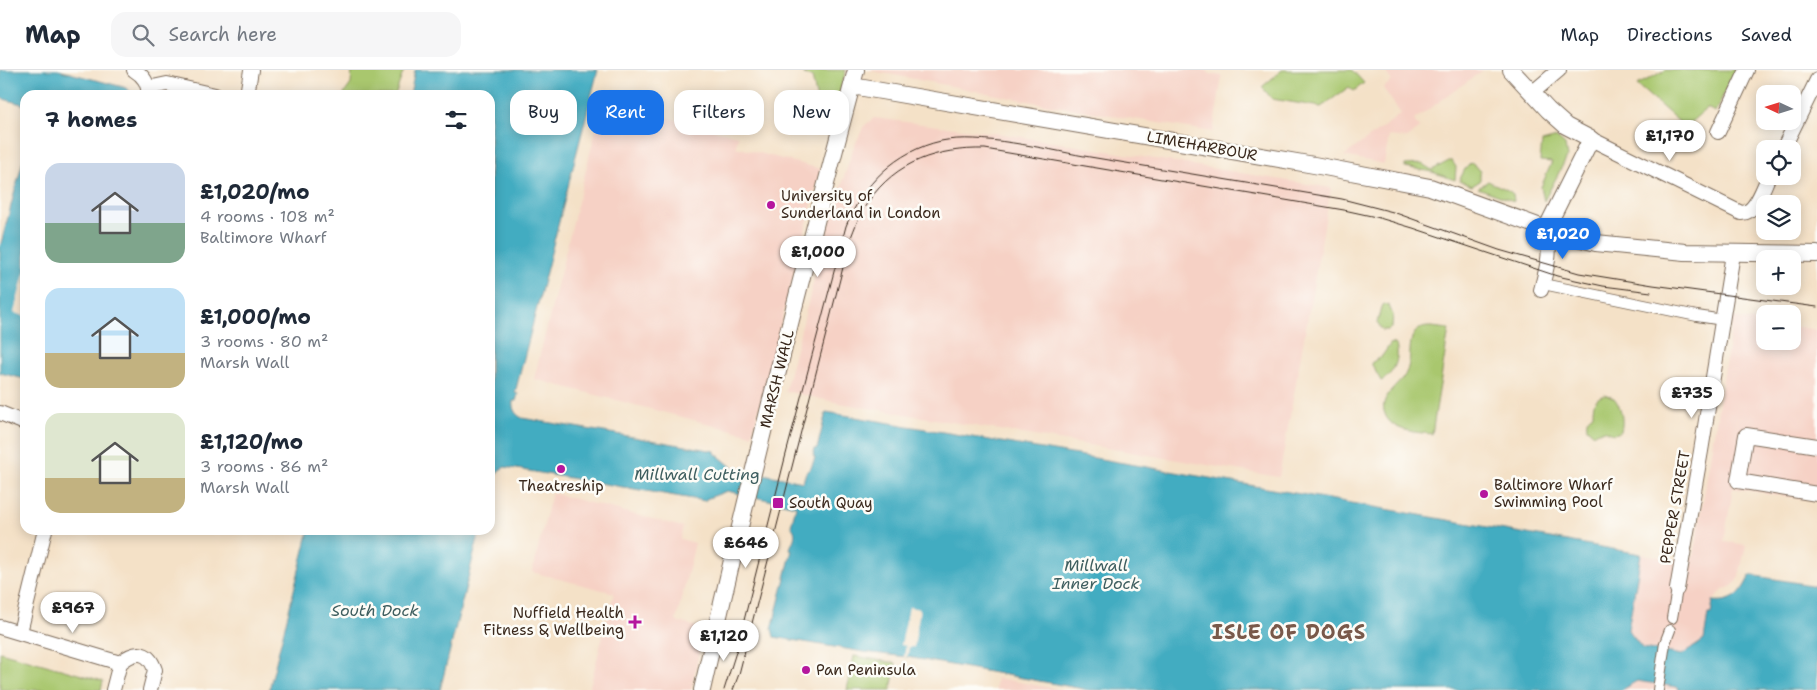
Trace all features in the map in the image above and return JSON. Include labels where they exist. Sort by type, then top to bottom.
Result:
[{"type":"street","points":[[134,70],[142,76],[149,90]]},
{"type":"street","points":[[247,90],[251,70]]},
{"type":"street","points":[[1511,70],[1566,126],[1742,213],[1750,211],[1764,185]]},
{"type":"street","points":[[1532,93],[1559,70]]},
{"type":"street","points":[[1718,132],[1747,70]]},
{"type":"street","name":"LIMEHARBOUR","points":[[854,78],[1430,187],[1546,229],[1596,242],[1685,252],[1817,254]]},
{"type":"street","name":"MARSH WALL","points":[[702,690],[717,619],[790,324],[854,78]]},
{"type":"street","points":[[1787,140],[1817,80]]},
{"type":"street","points":[[152,90],[167,84],[193,90]]},
{"type":"street","points":[[1591,139],[1546,229],[1550,244],[1550,256],[1542,287],[1723,320]]},
{"type":"street","name":"PEPPER STREET","points":[[1672,618],[1733,254]]},
{"type":"street","points":[[0,413],[20,421]]},
{"type":"street","points":[[1817,446],[1746,435],[1738,481],[1817,494]]},
{"type":"street","points":[[20,632],[44,535]]},
{"type":"street","points":[[0,627],[120,662]]},
{"type":"street","points":[[1658,688],[1664,649],[1670,630]]},
{"type":"street","points":[[113,690],[120,662],[132,654],[139,654],[148,658],[154,670],[150,690]]},
{"type":"shaded area","points":[[868,70],[1206,70],[1210,74],[1222,76],[1213,132],[1044,104]]},
{"type":"shaded area","points":[[1384,70],[1483,70],[1414,120],[1419,128],[1407,138],[1389,136],[1384,164],[1344,156],[1401,114],[1383,88],[1392,81]]},
{"type":"shaded area","points":[[664,117],[674,119],[674,135],[734,135],[738,136],[736,147],[821,169],[752,435],[534,379],[595,135],[664,135]]},
{"type":"shaded area","points":[[874,118],[1010,135],[1331,188],[1279,477],[839,403],[785,391],[825,238],[853,149],[864,126]]},
{"type":"shaded area","points":[[1733,318],[1756,322],[1756,350],[1801,350],[1801,327],[1817,330],[1817,501],[1733,488],[1724,541],[1746,545],[1738,580],[1732,586],[1723,590],[1713,601],[1711,614],[1708,614],[1704,640],[1683,655],[1642,648],[1628,630],[1641,554],[1688,561],[1694,556]]},
{"type":"shaded area","points":[[552,493],[683,527],[680,539],[695,543],[676,621],[704,629],[691,690],[589,690],[614,593],[532,572]]},
{"type":"shaded area","points":[[997,678],[1062,690],[995,690]]},
{"type":"shaded area","points":[[1637,681],[1677,687],[1679,690],[1621,690]]},
{"type":"green space","points":[[352,70],[404,70],[397,90],[347,90],[351,84]]},
{"type":"green space","points":[[805,70],[846,70],[841,90],[815,90],[812,77],[804,75]]},
{"type":"green space","points":[[1282,70],[1352,70],[1364,83],[1354,91],[1349,87],[1321,107],[1272,99],[1262,87]]},
{"type":"green space","points":[[1666,70],[1736,70],[1715,112],[1707,108],[1685,127],[1637,85]]},
{"type":"green space","points":[[1557,138],[1565,145],[1567,157],[1544,201],[1541,187],[1552,162],[1540,161],[1542,142]]},
{"type":"green space","points":[[1452,161],[1456,167],[1455,180],[1432,172],[1405,167],[1405,165],[1422,164],[1432,170]]},
{"type":"green space","points":[[1471,163],[1480,170],[1480,181],[1472,186],[1459,181],[1465,169]]},
{"type":"green space","points":[[1488,181],[1513,194],[1514,201],[1478,188]]},
{"type":"green space","points":[[1384,304],[1389,306],[1393,315],[1392,327],[1388,330],[1382,330],[1377,323],[1381,307]]},
{"type":"green space","points":[[1421,328],[1449,329],[1432,434],[1412,432],[1399,428],[1388,420],[1384,408],[1386,397],[1405,375],[1414,334]]},
{"type":"green space","points":[[1391,343],[1396,345],[1397,350],[1395,366],[1386,378],[1381,381],[1371,363],[1382,356]]},
{"type":"green space","points":[[1605,395],[1614,398],[1620,409],[1622,418],[1621,431],[1614,434],[1604,430],[1594,434],[1587,428],[1587,421],[1593,414],[1596,400]]},
{"type":"green space","points":[[0,652],[103,681],[101,690],[0,690]]},
{"type":"green space","points":[[854,656],[896,663],[891,690],[847,690]]},
{"type":"water","points":[[0,70],[58,70],[129,90],[20,90],[20,104],[0,98]]},
{"type":"water","name":"Millwall Inner Dock","points":[[415,70],[598,70],[593,90],[587,90],[587,113],[515,393],[518,394],[516,401],[513,401],[514,411],[522,418],[715,451],[733,468],[803,482],[806,472],[814,461],[815,457],[813,456],[815,449],[817,449],[826,412],[1641,554],[1628,630],[1642,648],[1682,655],[1704,640],[1708,614],[1711,614],[1713,601],[1727,600],[1736,596],[1744,587],[1750,575],[1817,586],[1817,690],[1679,690],[1677,687],[1637,681],[1621,690],[1089,690],[907,657],[774,637],[772,629],[792,550],[790,549],[795,535],[791,526],[796,506],[727,491],[705,501],[505,467],[499,471],[495,478],[495,90],[411,90]]},
{"type":"water","points":[[20,172],[20,378],[0,373],[0,247]]},
{"type":"water","name":"South Dock","points":[[308,535],[479,535],[440,690],[269,690]]},
{"type":"pier","points":[[20,290],[20,315],[14,313]]},
{"type":"pier","points":[[909,607],[920,609],[914,647],[909,647],[907,657],[904,657],[906,646],[901,645]]},
{"type":"tram line","points":[[724,690],[736,652],[846,226],[862,196],[883,171],[896,161],[925,146],[957,139],[993,140],[1342,199],[1393,212],[1499,250],[1579,273],[1817,307]]},
{"type":"tram line","points":[[733,690],[739,674],[850,240],[868,202],[879,188],[891,176],[919,160],[951,151],[985,149],[1344,210],[1413,228],[1557,276],[1603,286],[1651,292]]},
{"type":"place","name":"University of Sunderland in London","points":[[771,205]]},
{"type":"place","name":"Theatreship","points":[[561,469]]},
{"type":"place","name":"Baltimore Wharf Swimming Pool","points":[[1484,494]]},
{"type":"place","name":"South Quay","points":[[778,503]]},
{"type":"place","name":"Nuffield Health Fitness & Wellbeing","points":[[635,622]]},
{"type":"place","name":"Pan Peninsula","points":[[806,670]]},
{"type":"district","name":"ISLE OF DOGS","points":[[1289,632]]},
{"type":"water label","name":"Millwall Cutting","points":[[697,474]]}]
